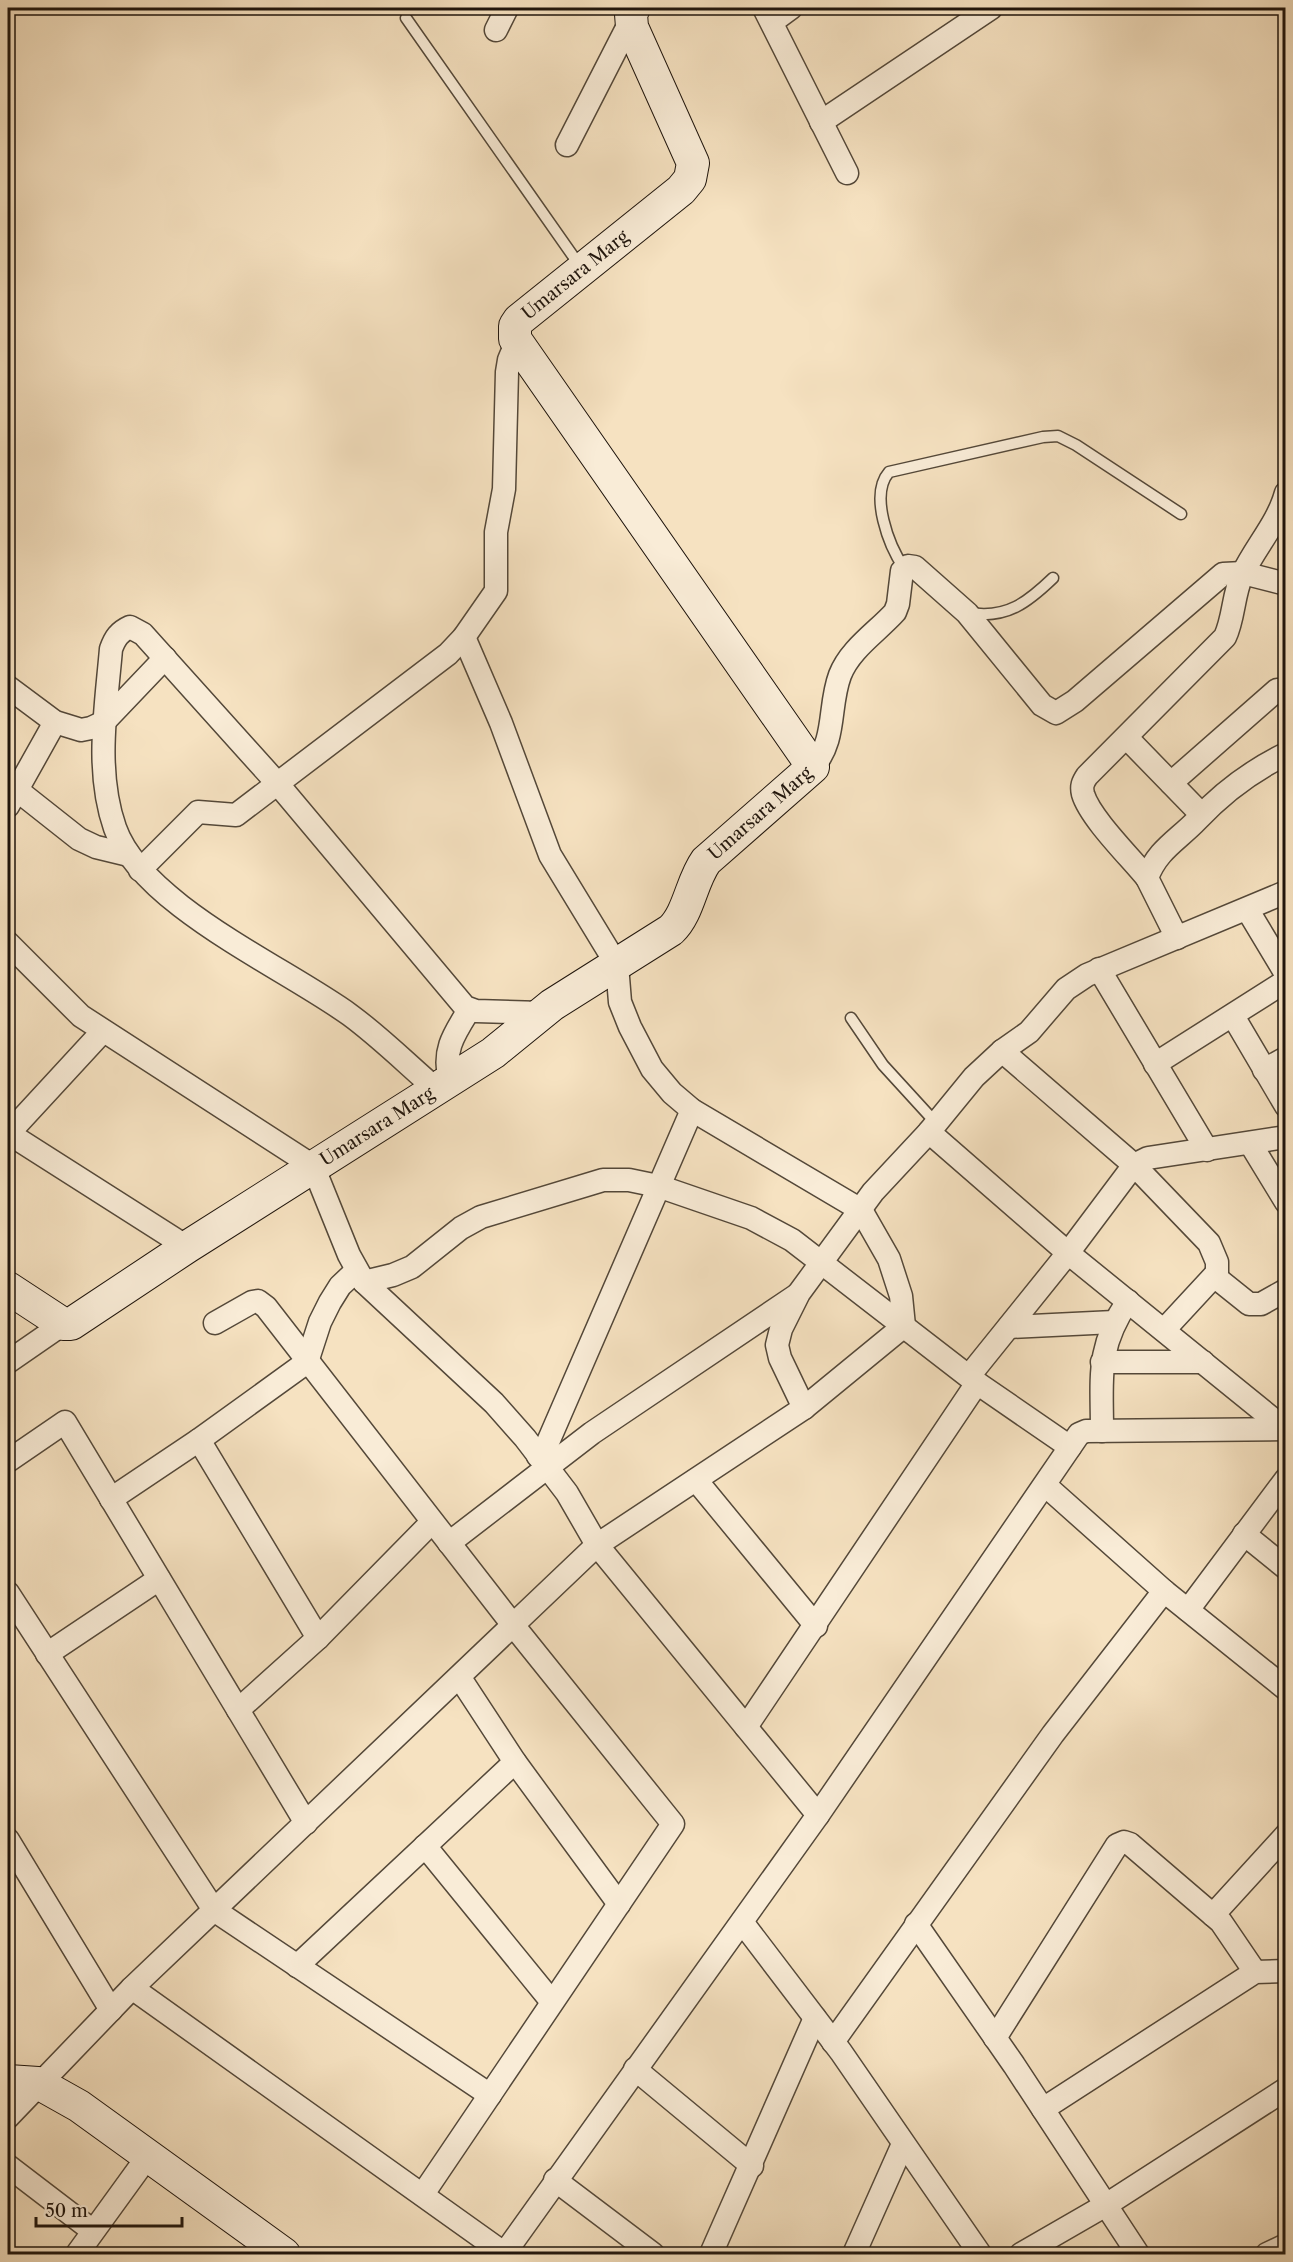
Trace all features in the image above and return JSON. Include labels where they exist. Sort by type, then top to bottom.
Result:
[{"type":"street","points":[[496,30],[507,8]]},
{"type":"street","points":[[791,8],[768,15],[847,173]]},
{"type":"street","points":[[821,122],[991,8]]},
{"type":"street","points":[[567,145],[633,14]]},
{"type":"street","name":"Umarsara Marg","points":[[63,1324],[71,1324],[187,1246],[506,1044],[542,1013],[676,925],[698,872],[706,861],[813,767],[516,343],[514,333],[519,320],[681,190],[693,171],[693,163],[633,14]]},
{"type":"street","points":[[135,863],[198,812],[236,815],[414,681],[464,637],[496,591],[496,532],[504,489],[507,372],[516,343]]},
{"type":"street","points":[[1177,938],[1148,878],[1092,812],[1083,796],[1082,786],[1087,776],[1225,637],[1230,627],[1234,593],[1280,509],[1286,493]]},
{"type":"street","points":[[813,767],[826,749],[839,677],[851,656],[895,612],[898,604],[900,578],[904,568],[915,567],[967,613],[1042,705],[1056,713],[1153,636],[1212,581],[1223,574],[1243,573],[1286,584]]},
{"type":"street","points":[[469,1010],[452,1037],[447,1051],[443,1084],[350,1015],[175,902],[135,863],[116,831],[103,778],[104,722],[111,649],[116,636],[130,627],[137,629],[165,658],[277,783],[469,1010],[542,1013]]},
{"type":"street","points":[[464,637],[501,723],[550,855],[617,965],[620,1002],[652,1070],[672,1093],[692,1110],[861,1209],[889,1259],[901,1296],[904,1326]]},
{"type":"street","points":[[8,687],[55,722],[81,730],[104,722],[165,658]]},
{"type":"street","points":[[1171,783],[1277,690]]},
{"type":"street","points":[[55,722],[12,798],[79,839],[135,863]]},
{"type":"street","points":[[1127,738],[1201,814]]},
{"type":"street","points":[[1148,878],[1153,863],[1161,851],[1201,814],[1237,783],[1286,754]]},
{"type":"street","points":[[804,1408],[780,1358],[777,1345],[780,1329],[799,1293],[873,1192],[932,1128],[974,1077],[1002,1051],[1029,1032],[1066,989],[1100,969],[1286,892]]},
{"type":"street","points":[[1247,909],[1286,974]]},
{"type":"street","points":[[8,943],[81,1016],[313,1166],[360,1276],[494,1403],[567,1493],[597,1545],[818,1815]]},
{"type":"street","points":[[1100,969],[1207,1150]]},
{"type":"street","points":[[1155,1064],[1286,981]]},
{"type":"street","points":[[1233,1016],[1286,1106]]},
{"type":"street","points":[[103,1031],[8,1134],[187,1246]]},
{"type":"street","points":[[1002,1051],[1134,1165],[1209,1243],[1217,1262],[1217,1276],[1164,1330]]},
{"type":"street","points":[[1264,1070],[1286,1058]]},
{"type":"street","points":[[542,1461],[692,1110]]},
{"type":"street","points":[[932,1128],[1068,1253],[1285,1429]]},
{"type":"street","points":[[746,1727],[816,1626],[1009,1327],[1134,1165],[1148,1158],[1286,1137]]},
{"type":"street","points":[[1250,1143],[1286,1202]]},
{"type":"street","points":[[111,1499],[199,1440],[307,1362],[320,1322],[340,1286],[360,1276],[393,1275],[412,1267],[461,1228],[481,1217],[603,1180],[629,1180],[658,1186],[751,1218],[792,1240],[973,1380],[1070,1447]]},
{"type":"street","points":[[1217,1276],[1249,1304],[1261,1304],[1286,1290]]},
{"type":"street","points":[[8,1288],[63,1324],[8,1362]]},
{"type":"street","points":[[449,1543],[542,1461],[799,1293]]},
{"type":"street","points":[[215,1323],[252,1302],[258,1301],[266,1307],[513,1625],[674,1824],[423,2194]]},
{"type":"street","points":[[1102,1431],[1104,1345],[1114,1322],[1128,1301]]},
{"type":"street","points":[[1009,1327],[1114,1322]]},
{"type":"street","points":[[8,2117],[23,2082],[111,2010],[597,1545],[804,1408],[904,1326]]},
{"type":"street","points":[[1102,1362],[1203,1362]]},
{"type":"street","points":[[8,1461],[65,1422],[306,1823]]},
{"type":"street","points":[[132,1988],[505,2254],[555,2180],[818,1815],[1070,1447],[1086,1431],[1285,1429]]},
{"type":"street","points":[[199,1440],[318,1638]]},
{"type":"street","points":[[1188,1610],[1286,1479]]},
{"type":"street","points":[[696,1480],[816,1626]]},
{"type":"street","points":[[1045,1485],[1164,1591],[1282,1678]]},
{"type":"street","points":[[238,1710],[318,1638],[432,1522]]},
{"type":"street","points":[[1244,1534],[1286,1568]]},
{"type":"street","points":[[47,1654],[159,1580]]},
{"type":"street","points":[[833,2042],[1053,1734],[1164,1591]]},
{"type":"street","points":[[8,1593],[214,1910],[490,2095]]},
{"type":"street","points":[[460,1678],[515,1762],[619,1904]]},
{"type":"street","points":[[297,1966],[515,1762]]},
{"type":"street","points":[[1213,1915],[1284,1839]]},
{"type":"street","points":[[8,1840],[111,2010]]},
{"type":"street","points":[[995,2038],[1120,1843],[1130,1844],[1213,1915],[1232,1935],[1255,1972]]},
{"type":"street","points":[[425,1846],[552,2002]]},
{"type":"street","points":[[742,1922],[833,2042],[980,2254]]},
{"type":"street","points":[[916,1924],[1043,2109],[1138,2254]]},
{"type":"street","points":[[1043,2109],[1255,1972],[1286,1971]]},
{"type":"street","points":[[711,2254],[752,2166],[815,2018]]},
{"type":"street","points":[[635,2069],[752,2166]]},
{"type":"street","points":[[23,2082],[79,2106],[284,2254]]},
{"type":"street","points":[[1021,2254],[1106,2205],[1286,2089]]},
{"type":"street","points":[[854,2254],[903,2144]]},
{"type":"street","points":[[77,2254],[148,2156]]},
{"type":"street","points":[[8,2166],[93,2231]]},
{"type":"street","points":[[555,2180],[653,2254]]},
{"type":"street","points":[[1267,2254],[1286,2246]]},
{"type":"lane","points":[[406,18],[582,269]]},
{"type":"lane","points":[[904,568],[891,546],[884,521],[881,487],[889,472],[1043,437],[1058,436],[1076,445],[1181,514]]},
{"type":"lane","points":[[967,613],[987,616],[1016,608],[1053,578]]},
{"type":"lane","points":[[851,1018],[883,1065],[932,1128]]}]
